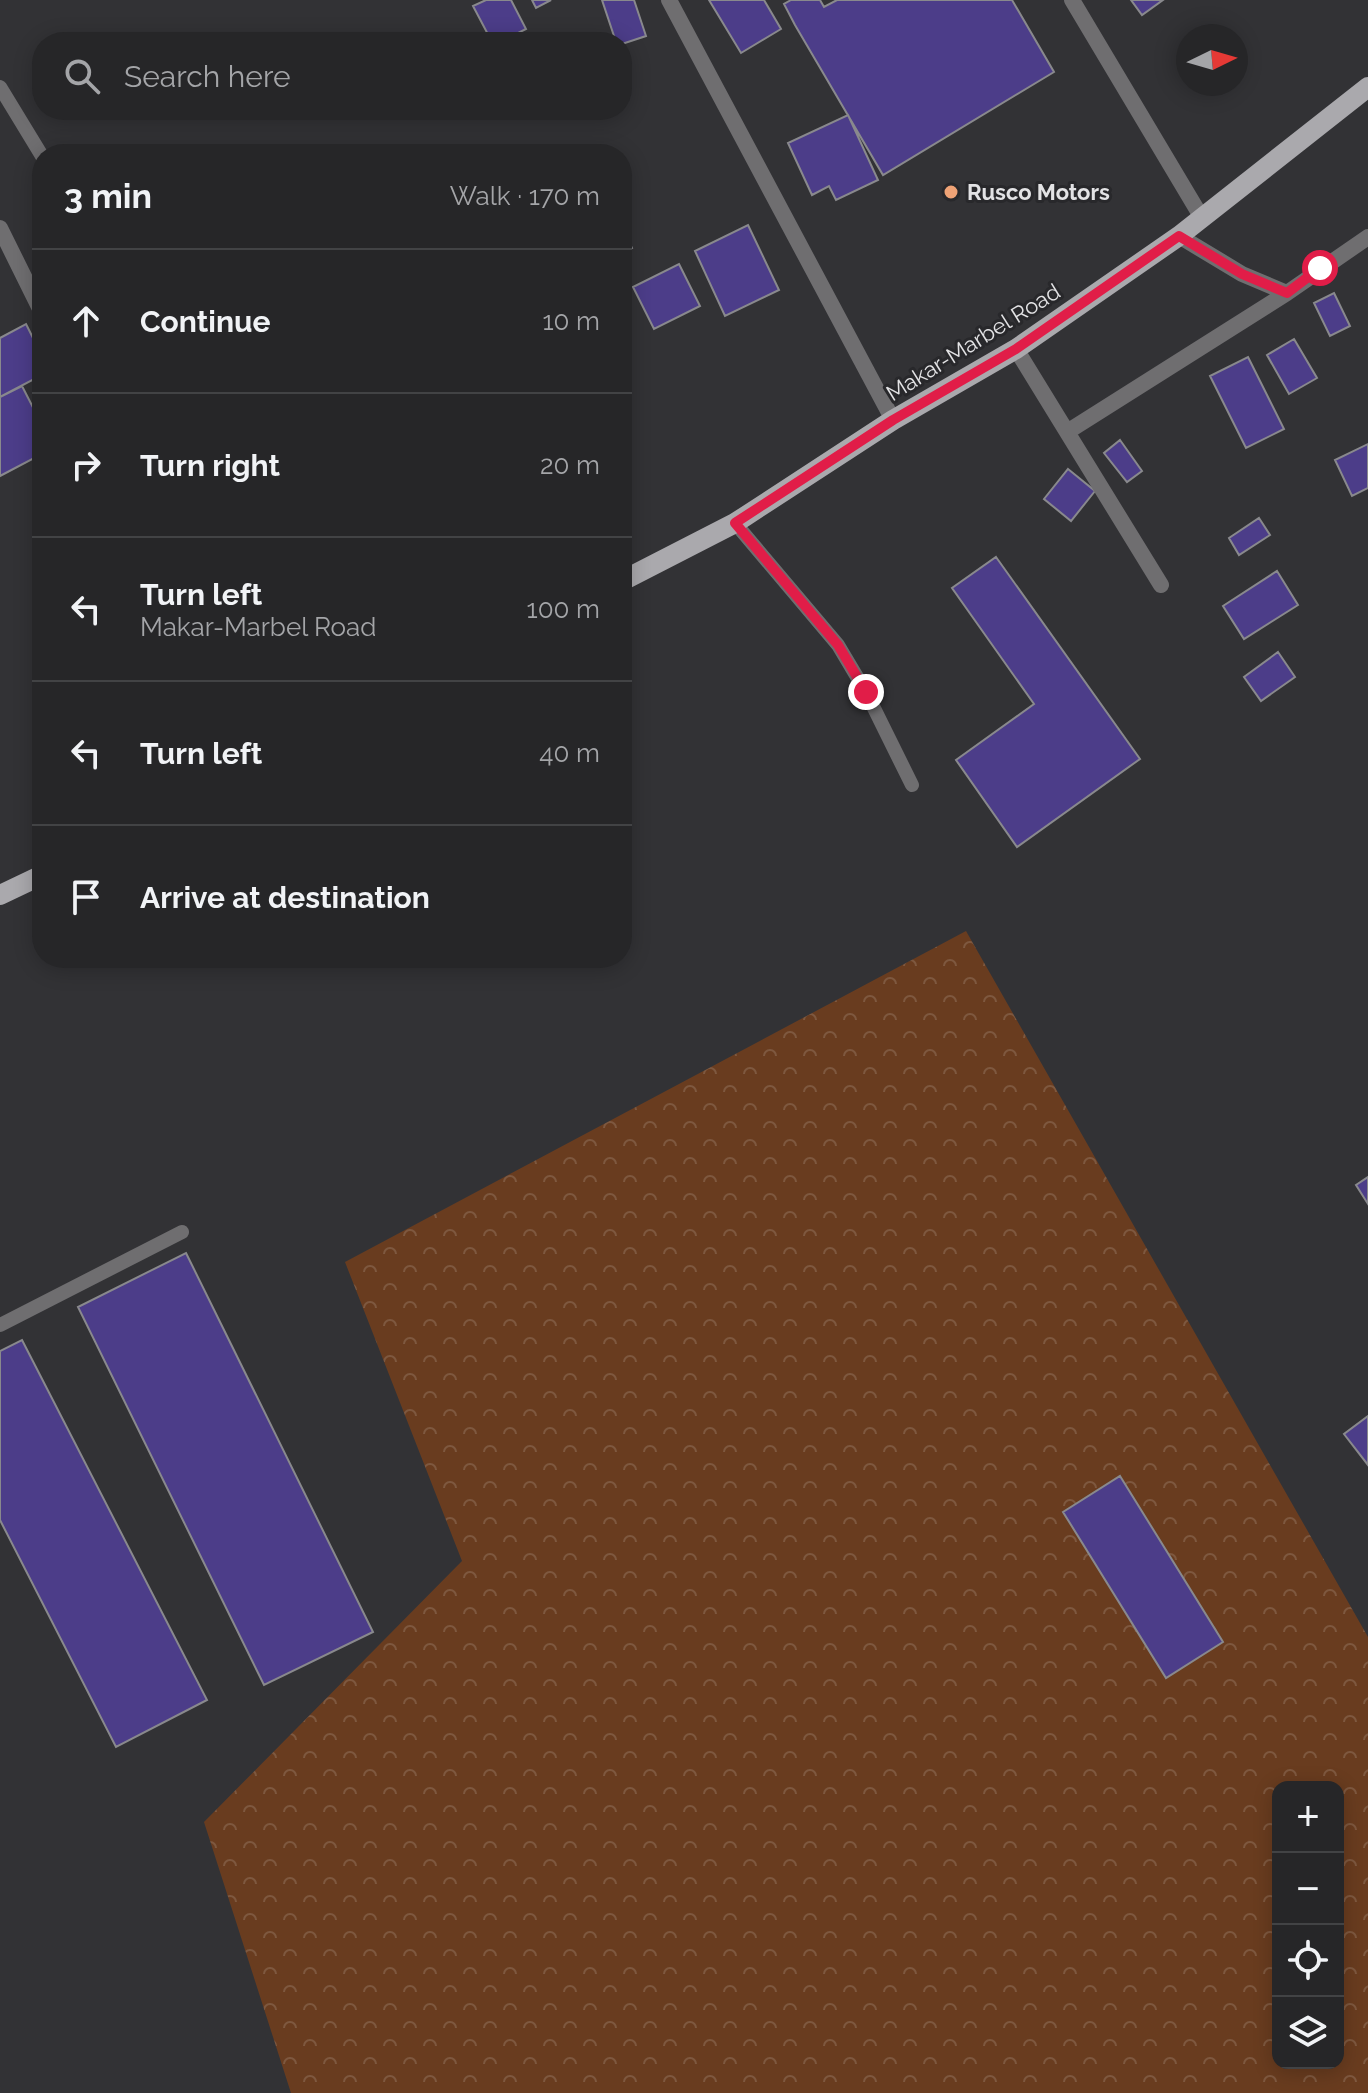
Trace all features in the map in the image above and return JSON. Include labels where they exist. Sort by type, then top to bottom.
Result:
[{"type":"main road","name":"Makar-Marbel Road","points":[[632,576],[735,523],[893,420],[1016,349],[1179,236],[1368,87]]},
{"type":"main road","points":[[0,895],[32,880]]},
{"type":"street","points":[[669,0],[893,420]]},
{"type":"street","points":[[1072,0],[1202,218]]},
{"type":"street","points":[[0,228],[32,293]]},
{"type":"street","points":[[1179,236],[1242,274],[1287,293]]},
{"type":"street","points":[[1067,432],[1287,293],[1368,237]]},
{"type":"street","points":[[1016,349],[1161,585]]},
{"type":"lane","points":[[0,87],[35,144]]},
{"type":"lane","points":[[735,523],[838,645],[879,717],[912,785]]},
{"type":"lane","points":[[0,1325],[182,1232]]},
{"type":"green space","points":[[966,931],[1368,1637],[1368,2093],[291,2093],[204,1822],[462,1561],[345,1262]]},
{"type":"building","points":[[486,0],[511,0],[526,29],[520,32],[487,32],[473,6]]},
{"type":"building","points":[[532,0],[551,0],[536,8]]},
{"type":"building","points":[[602,0],[634,0],[646,36],[632,41],[632,32],[613,32]]},
{"type":"building","points":[[709,0],[764,0],[781,29],[741,53]]},
{"type":"building","points":[[791,0],[820,0],[824,7],[837,0],[1012,0],[1054,72],[883,175],[795,25],[784,4]]},
{"type":"building","points":[[1131,0],[1163,0],[1142,15]]},
{"type":"building","points":[[848,115],[878,180],[836,200],[829,186],[812,195],[788,143]]},
{"type":"building","points":[[748,225],[779,290],[725,316],[695,251]]},
{"type":"building","points":[[679,264],[700,306],[654,329],[633,287]]},
{"type":"building","points":[[1334,293],[1350,326],[1330,336],[1314,303]]},
{"type":"building","points":[[26,324],[32,336],[32,380],[0,397],[0,338]]},
{"type":"building","points":[[1294,339],[1317,378],[1289,394],[1267,355]]},
{"type":"building","points":[[1248,357],[1284,429],[1246,448],[1210,376]]},
{"type":"building","points":[[22,386],[32,406],[32,459],[0,476],[0,397]]},
{"type":"building","points":[[1120,440],[1142,471],[1127,482],[1104,453]]},
{"type":"building","points":[[1368,444],[1368,488],[1352,496],[1335,460]]},
{"type":"building","points":[[1068,469],[1095,491],[1071,521],[1044,499]]},
{"type":"building","points":[[1259,518],[1270,535],[1239,555],[1229,538]]},
{"type":"building","points":[[996,557],[1140,759],[1017,847],[956,760],[1034,704],[952,588]]},
{"type":"building","points":[[1277,571],[1298,605],[1244,639],[1223,606]]},
{"type":"building","points":[[1278,652],[1295,677],[1261,701],[1244,677]]},
{"type":"building","points":[[1368,1177],[1368,1204],[1356,1185]]},
{"type":"building","points":[[186,1253],[373,1632],[264,1685],[78,1307]]},
{"type":"building","points":[[22,1340],[207,1700],[116,1747],[0,1520],[0,1351]]},
{"type":"building","points":[[1368,1416],[1368,1465],[1344,1434]]},
{"type":"building","points":[[1120,1476],[1223,1642],[1166,1678],[1063,1512]]},
{"type":"place","name":"Rusco Motors","points":[[951,192]]},
{"type":"route","points":[[866,692],[838,645],[735,523],[893,420],[1016,349],[1179,236],[1242,274],[1287,293],[1320,268]]}]
